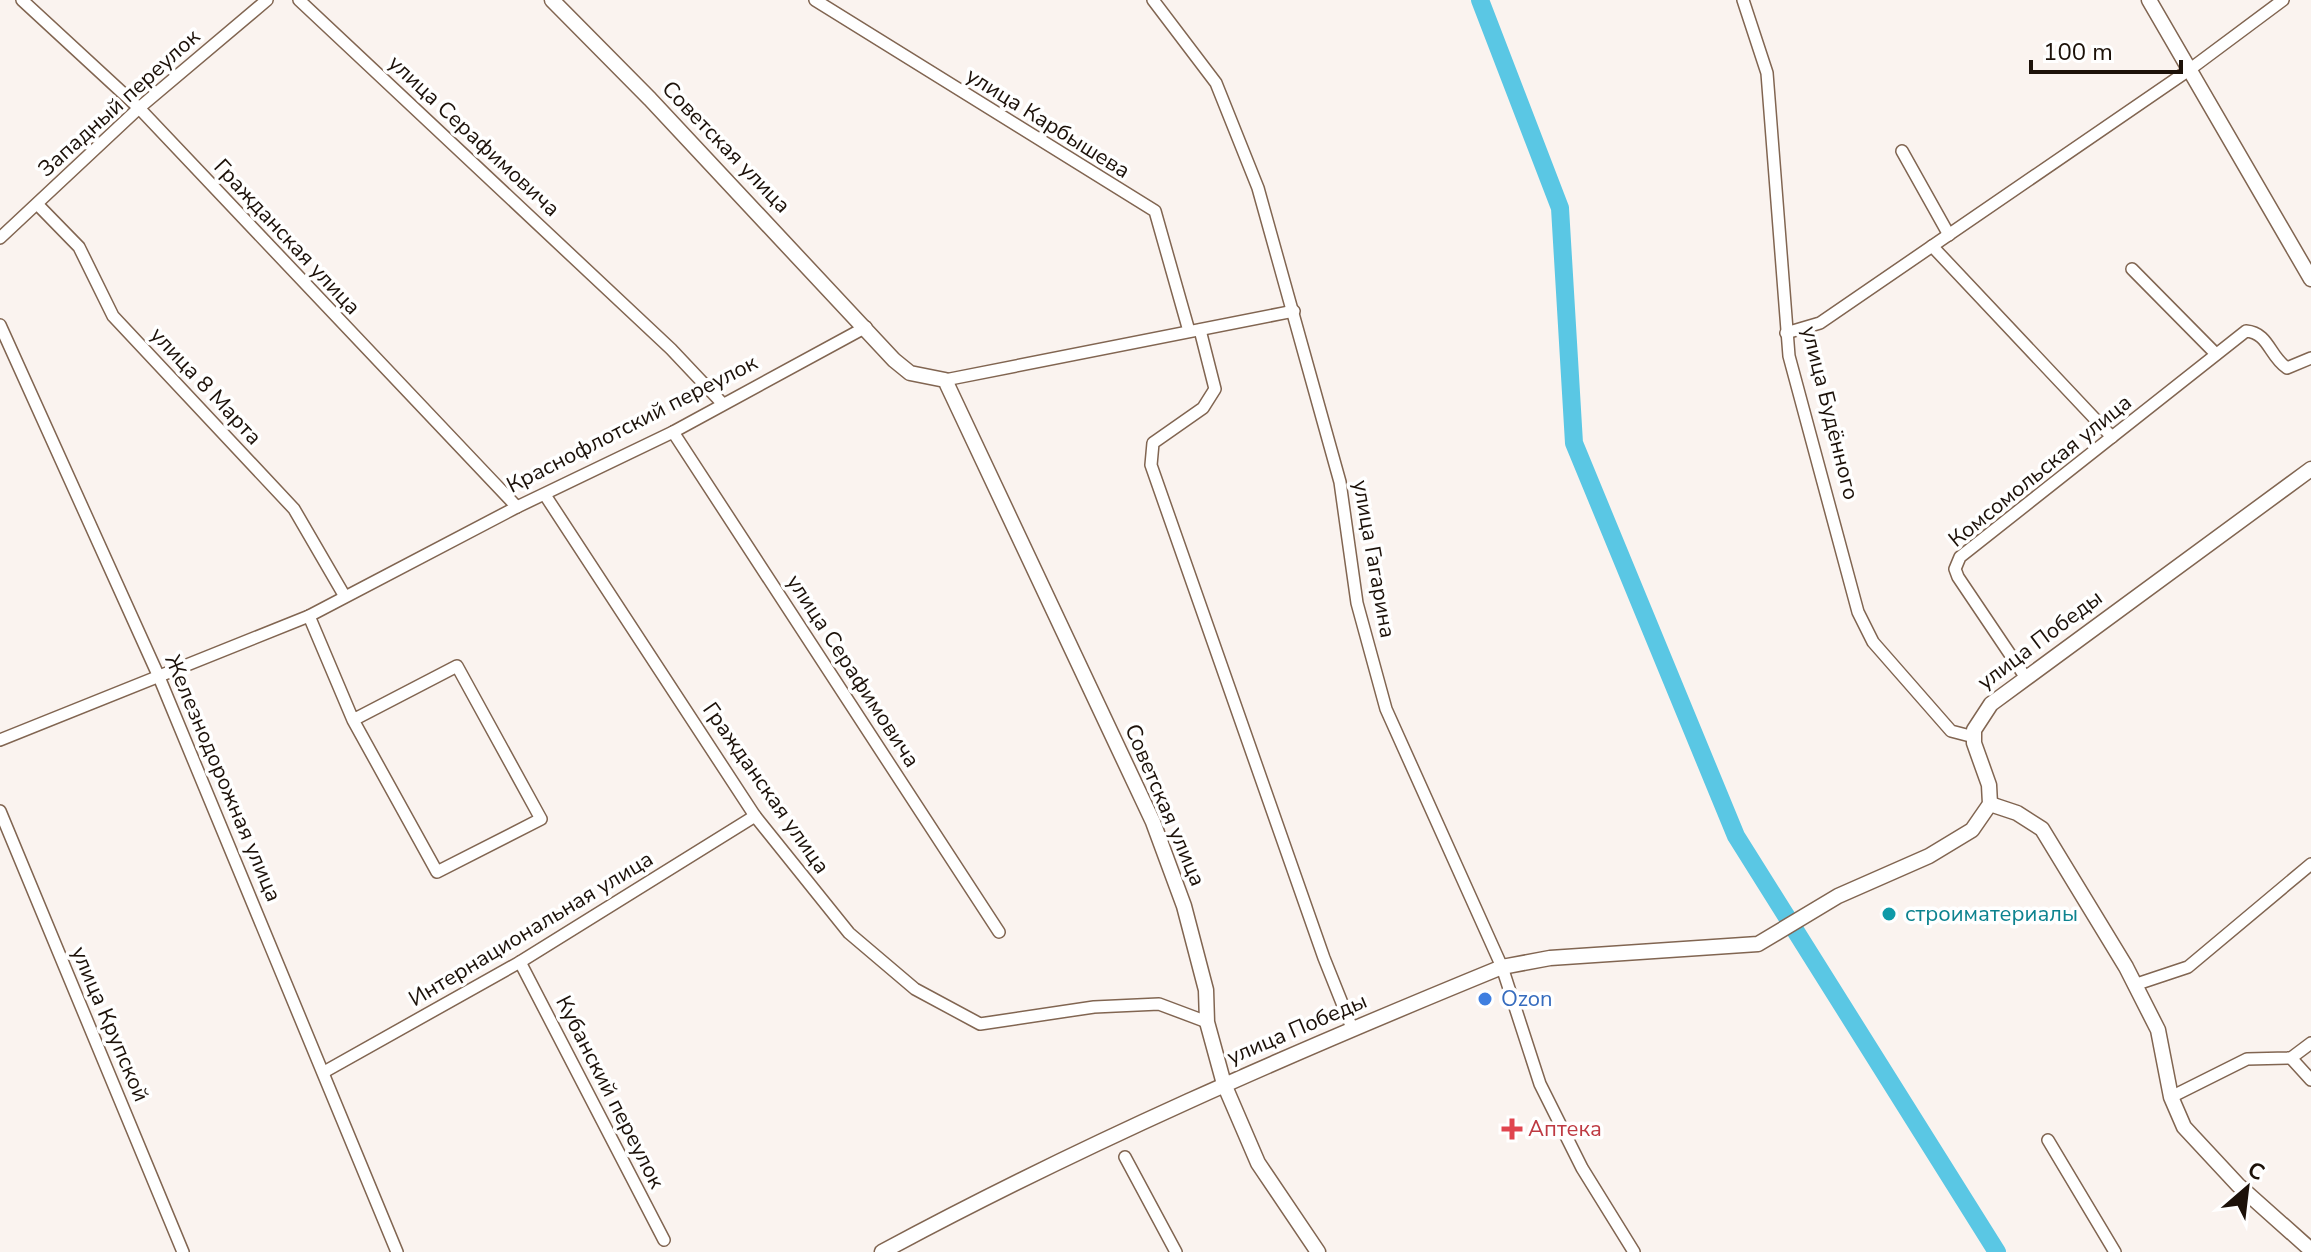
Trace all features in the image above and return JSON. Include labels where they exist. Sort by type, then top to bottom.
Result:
[{"type":"street","name":"Гражданская улица","points":[[22,0],[139,108],[517,507]]},
{"type":"street","name":"Западный переулок","points":[[0,238],[139,108],[267,0]]},
{"type":"street","name":"улица Серафимовича","points":[[299,0],[671,349],[722,403]]},
{"type":"street","name":"Советская улица","points":[[552,0],[866,327]]},
{"type":"street","name":"улица Карбышева","points":[[815,0],[1155,211],[1215,389],[1203,408],[1153,443],[1151,465],[1324,958],[1352,1028]]},
{"type":"street","name":"улица Гагарина","points":[[1153,0],[1216,83],[1258,188],[1340,482],[1357,603],[1386,709],[1502,967],[1540,1084],[1582,1168],[1634,1252]]},
{"type":"street","name":"улица Будённого","points":[[1743,0],[1767,73],[1789,356],[1858,612],[1873,642],[1951,731],[1974,737]]},
{"type":"street","points":[[2149,0],[2311,279]]},
{"type":"street","points":[[1786,333],[1820,323],[2189,70],[2283,0]]},
{"type":"street","points":[[1902,151],[1949,235]]},
{"type":"street","name":"улица 8 Марта","points":[[38,205],[79,247],[113,316],[294,509],[344,595]]},
{"type":"street","points":[[1932,246],[2112,437]]},
{"type":"street","points":[[2132,269],[2216,354]]},
{"type":"street","points":[[866,327],[910,373],[945,380],[1294,311]]},
{"type":"street","name":"Железнодорожная улица","points":[[0,325],[159,677],[397,1252]]},
{"type":"street","name":"Краснофлотский переулок","points":[[0,740],[309,616],[517,507],[673,432],[866,327]]},
{"type":"street","name":"Комсомольская улица","points":[[2026,678],[1955,569],[1960,557],[2246,331],[2257,332],[2265,339],[2277,361],[2287,368],[2311,358]]},
{"type":"street","name":"Советская улица","points":[[945,380],[1153,822],[1184,906],[1206,990],[1207,1022],[1224,1084],[1258,1163],[1318,1252]]},
{"type":"street","name":"улица Серафимовича","points":[[673,432],[999,932]]},
{"type":"street","name":"улица Победы","points":[[1974,737],[1981,716],[1991,704],[2311,469]]},
{"type":"street","name":"Гражданская улица","points":[[545,495],[755,816],[849,933],[915,989],[980,1024],[1094,1007],[1159,1004],[1207,1022]]},
{"type":"street","points":[[309,616],[353,720],[437,872],[541,819],[457,666],[353,720]]},
{"type":"street","points":[[1974,737],[1989,785],[1990,804],[2017,813],[2042,829],[2134,985],[2158,1030],[2171,1097],[2184,1127],[2311,1250]]},
{"type":"street","name":"улица Победы","points":[[882,1252],[1112,1136],[1224,1084],[1502,967],[1550,958],[1758,944],[1838,896],[1929,856],[1972,830],[1990,804]]},
{"type":"street","name":"улица Крупской","points":[[0,811],[183,1252]]},
{"type":"street","name":"Интернациональная улица","points":[[324,1072],[520,962],[755,816]]},
{"type":"street","points":[[2134,985],[2188,967],[2311,864]]},
{"type":"street","name":"Кубанский переулок","points":[[520,962],[664,1240]]},
{"type":"street","points":[[2171,1097],[2247,1059],[2291,1058],[2311,1043]]},
{"type":"street","points":[[2291,1058],[2311,1080]]},
{"type":"street","points":[[2048,1140],[2115,1252]]},
{"type":"street","points":[[1125,1157],[1176,1252]]},
{"type":"waterway","points":[[1480,0],[1560,208],[1574,443],[1736,836],[1997,1252]]},
{"type":"place","name":"строиматериалы","points":[[1889,914]]},
{"type":"place","name":"Ozon","points":[[1485,999]]},
{"type":"place","name":"Аптека","points":[[1512,1129]]}]
